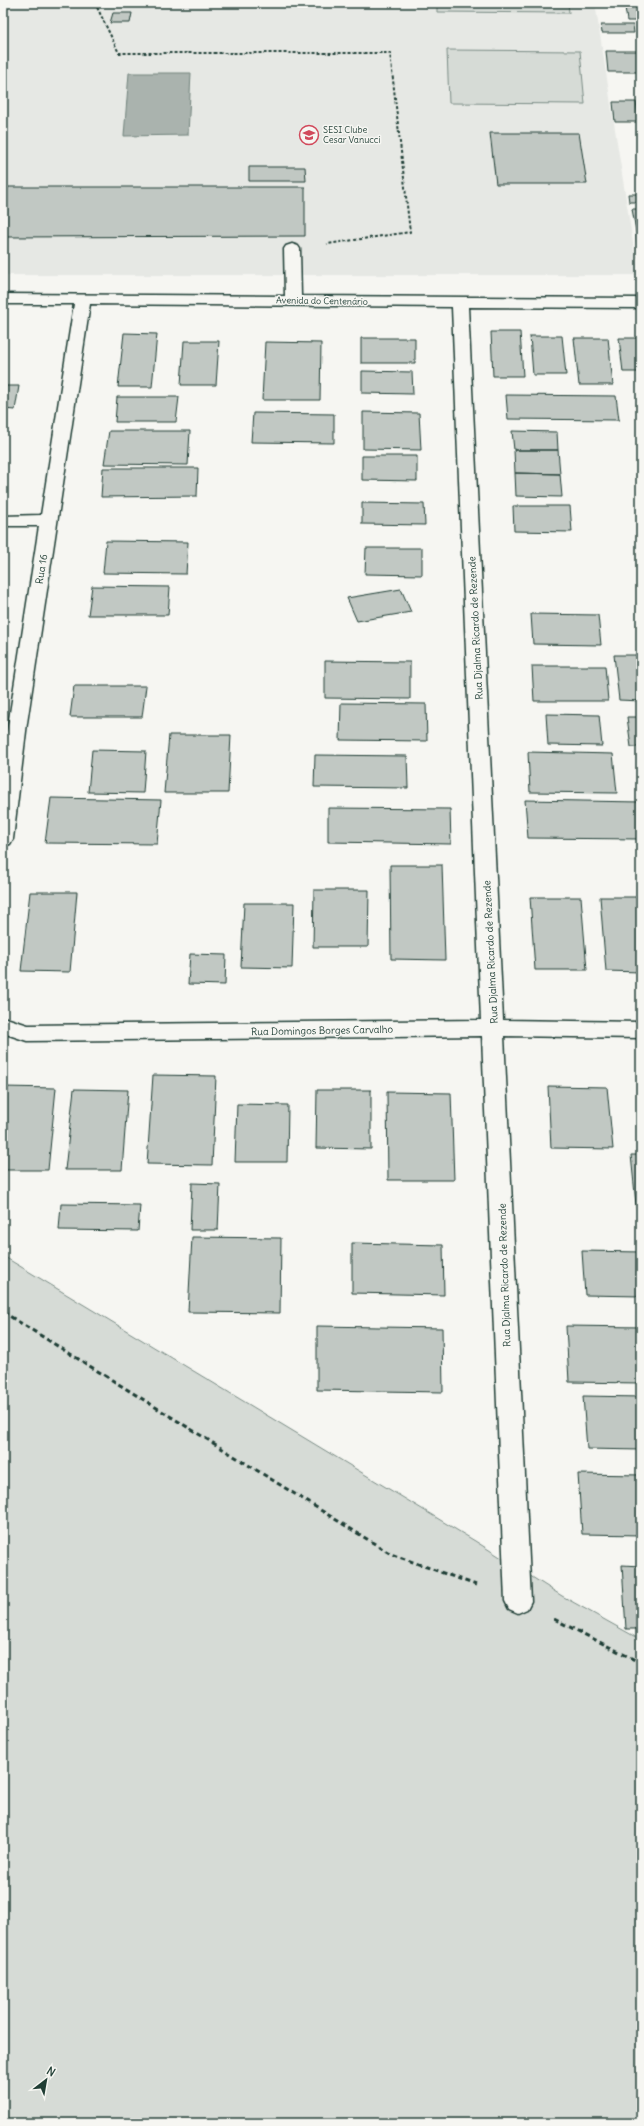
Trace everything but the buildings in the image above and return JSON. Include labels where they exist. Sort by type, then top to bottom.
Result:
[{"type":"street","points":[[292,249],[293,301]]},
{"type":"street","name":"Avenida do Centenário","points":[[3,299],[460,303],[641,302]]},
{"type":"street","name":"Rua 16","points":[[3,839],[10,723],[48,520],[83,299]]},
{"type":"street","name":"Rua Djalma Ricardo de Rezende","points":[[460,303],[494,1028],[518,1601]]},
{"type":"street","points":[[3,521],[48,520]]},
{"type":"street","name":"Rua Domingos Borges Carvalho","points":[[3,1025],[27,1033],[494,1028],[641,1030]]},
{"type":"path","points":[[95,3],[119,53],[390,53],[410,232],[292,249]]},
{"type":"path","points":[[119,3],[120,7]]},
{"type":"path","points":[[3,1312],[390,1554],[518,1601],[641,1663]]},
{"type":"shaded area","name":"SESI Clube Cesar Vanucci","points":[[3,3],[595,3],[638,275],[3,275]]},
{"type":"shaded area","points":[[437,3],[568,3],[569,13],[437,12]]},
{"type":"shaded area","points":[[447,50],[580,51],[585,104],[449,103]]},
{"type":"shaded area","points":[[129,73],[191,73],[188,135],[124,136]]},
{"type":"shaded area","points":[[3,1256],[475,1541],[562,1596],[641,1640],[641,2123],[3,2123]]},
{"type":"place","name":"SESI Clube Cesar Vanucci","points":[[309,135]]}]
